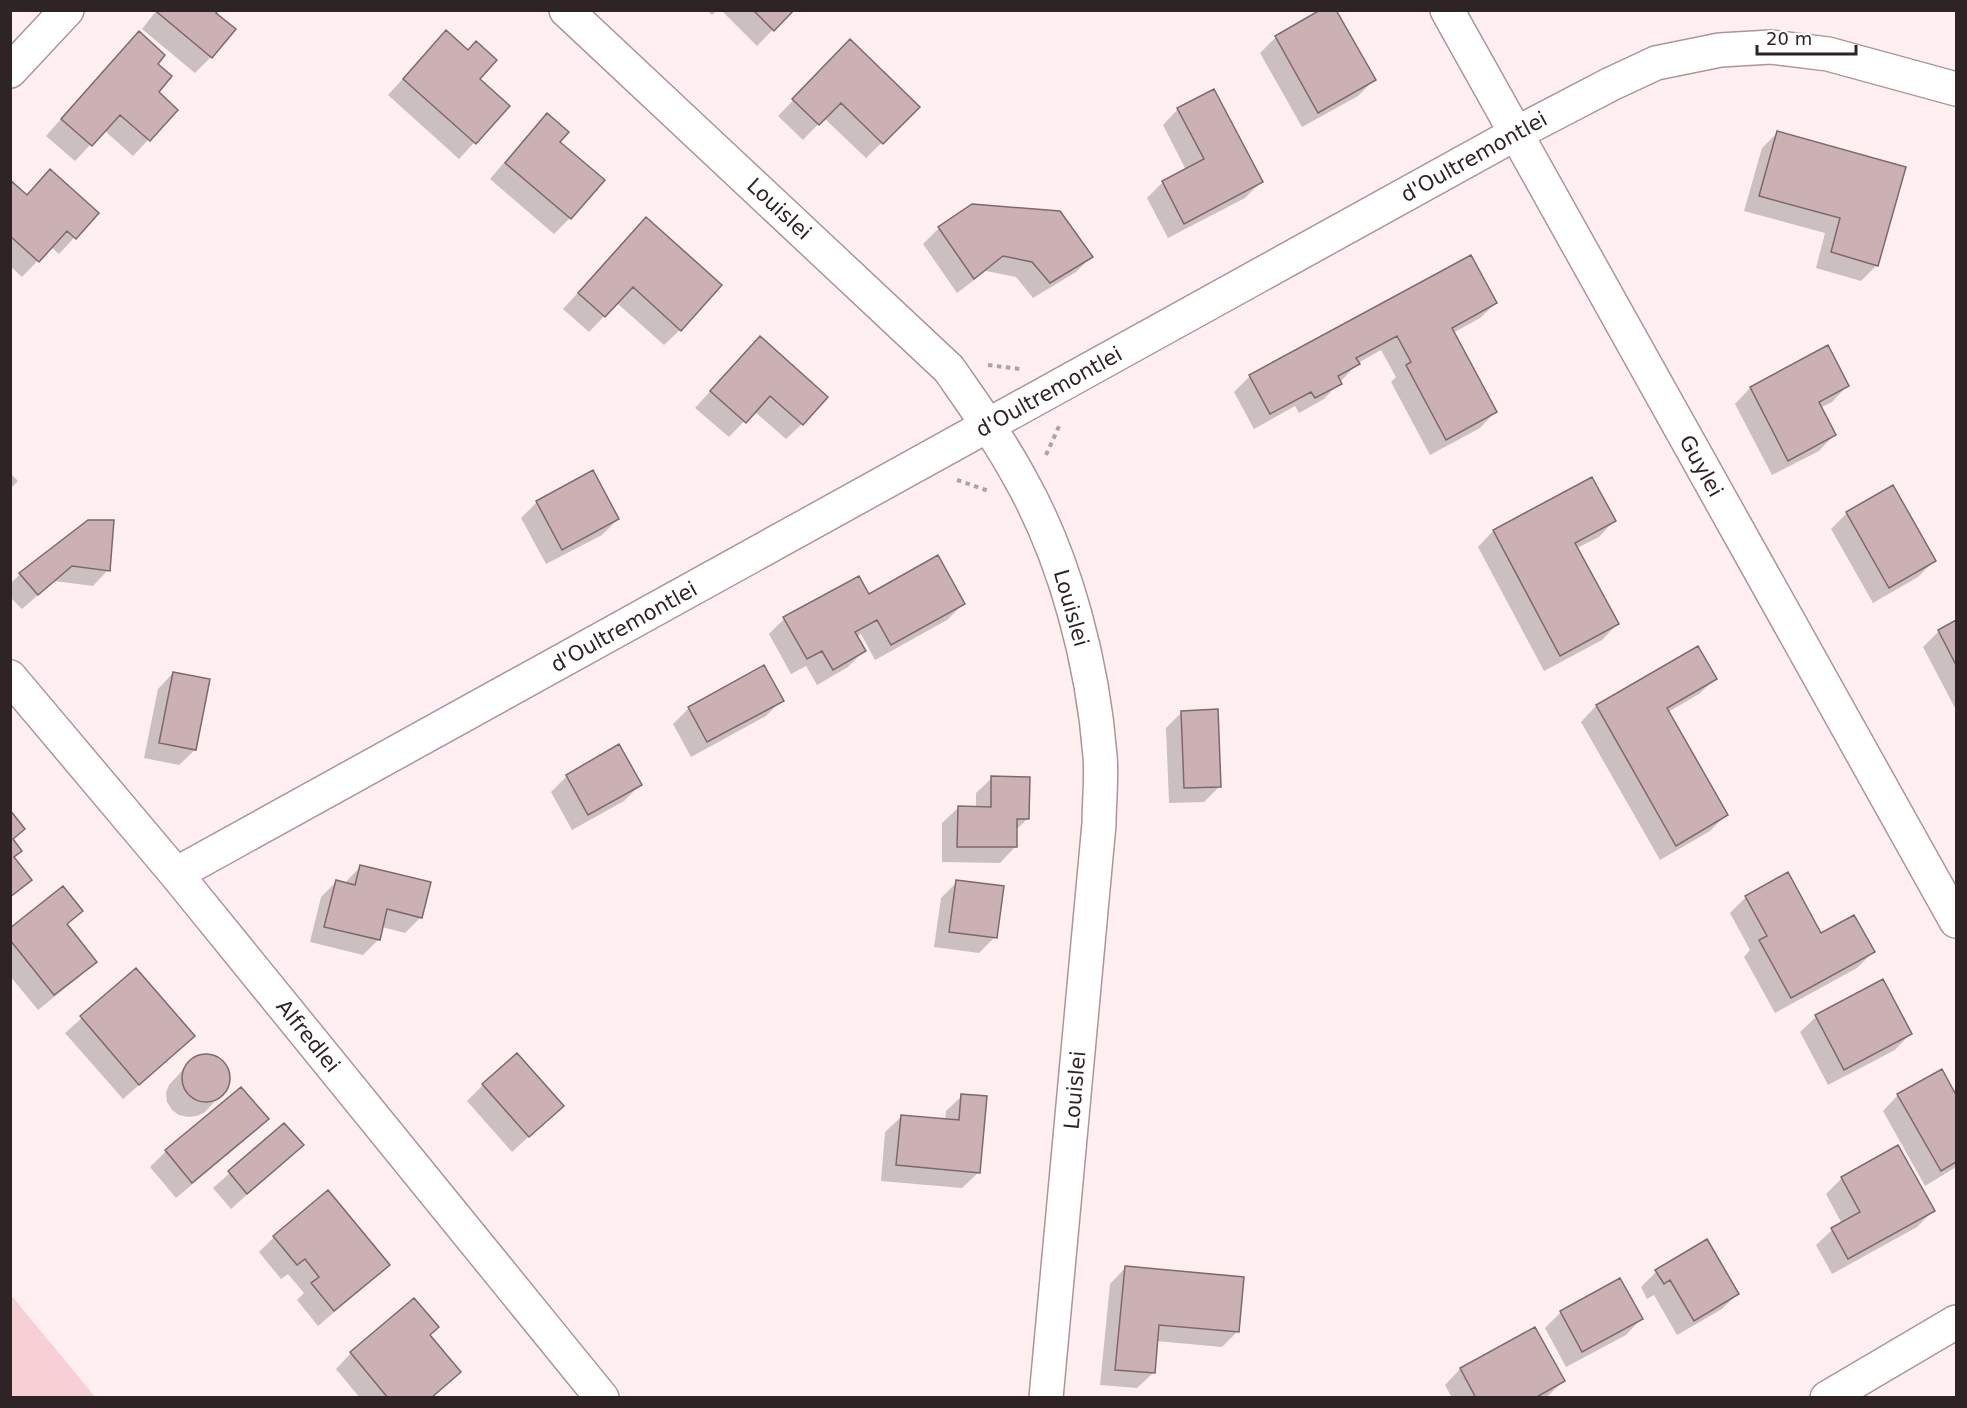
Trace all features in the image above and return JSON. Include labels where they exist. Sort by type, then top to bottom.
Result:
[{"type":"street","points":[[10,71],[67,10]]},
{"type":"street","name":"Louislei","points":[[566,10],[949,369],[989,426],[1024,485],[1065,581],[1080,633],[1094,697],[1100,758],[1099,824],[1046,1398]]},
{"type":"street","name":"Guylei","points":[[1447,10],[1956,921]]},
{"type":"street","name":"d'Oultremontlei","points":[[176,874],[1515,134],[1656,63],[1720,50],[1771,47],[1828,54],[1956,88]]},
{"type":"street","name":"Alfredlei","points":[[10,677],[176,874],[602,1398]]},
{"type":"street","points":[[1827,1398],[1956,1322]]},
{"type":"path","points":[[948,476],[1002,496],[1040,477],[1039,471],[1064,416]]},
{"type":"shaded area","points":[[11,1295],[95,1397],[11,1397]]},
{"type":"building","points":[[158,10],[218,10],[216,13],[236,29],[212,58],[157,12]]},
{"type":"building","points":[[753,10],[794,10],[774,31]]},
{"type":"building","points":[[1320,10],[1336,10],[1376,80],[1318,113],[1275,36]]},
{"type":"building","points":[[446,30],[468,50],[476,41],[497,60],[480,79],[510,106],[476,144],[403,79]]},
{"type":"building","points":[[139,31],[165,55],[158,64],[172,76],[159,92],[178,110],[150,141],[120,115],[92,146],[61,119]]},
{"type":"building","points":[[850,39],[920,107],[883,144],[841,103],[819,125],[792,99]]},
{"type":"building","points":[[1214,89],[1263,182],[1184,224],[1162,181],[1204,159],[1177,108]]},
{"type":"building","points":[[547,113],[569,132],[560,142],[605,180],[571,219],[505,163]]},
{"type":"building","points":[[1777,131],[1906,167],[1878,266],[1831,252],[1840,218],[1759,196]]},
{"type":"building","points":[[50,169],[99,213],[76,239],[67,231],[39,262],[10,236],[10,180],[27,195]]},
{"type":"building","points":[[972,204],[1060,211],[1093,257],[1050,283],[1032,262],[1003,256],[974,279],[938,227]]},
{"type":"building","points":[[646,217],[722,285],[681,331],[633,287],[605,317],[578,293]]},
{"type":"building","points":[[1471,255],[1497,303],[1452,328],[1497,412],[1446,440],[1406,365],[1411,362],[1397,336],[1356,358],[1360,364],[1338,376],[1342,384],[1315,398],[1311,392],[1270,414],[1249,375]]},
{"type":"building","points":[[760,336],[828,397],[803,425],[770,396],[746,423],[710,391]]},
{"type":"building","points":[[1828,345],[1849,386],[1819,402],[1836,435],[1788,461],[1750,387]]},
{"type":"building","points":[[593,470],[619,519],[562,550],[536,501]]},
{"type":"building","points":[[1592,477],[1616,521],[1575,543],[1619,624],[1560,656],[1493,530]]},
{"type":"building","points":[[1893,485],[1936,561],[1889,588],[1846,512]]},
{"type":"building","points":[[88,520],[114,520],[110,571],[72,566],[38,595],[19,573]]},
{"type":"building","points":[[938,555],[965,604],[891,645],[877,620],[855,632],[866,651],[833,670],[822,651],[807,659],[783,617],[859,576],[869,594]]},
{"type":"building","points":[[1956,620],[1956,665],[1938,630]]},
{"type":"building","points":[[1698,646],[1717,679],[1667,708],[1728,815],[1676,846],[1596,705]]},
{"type":"building","points":[[764,665],[784,701],[707,742],[688,707]]},
{"type":"building","points":[[173,672],[210,679],[196,750],[159,743]]},
{"type":"building","points":[[1218,709],[1221,787],[1184,788],[1181,711]]},
{"type":"building","points":[[619,744],[642,785],[588,815],[566,775]]},
{"type":"building","points":[[991,776],[1030,777],[1029,819],[1017,819],[1017,847],[957,847],[958,806],[991,807]]},
{"type":"building","points":[[10,810],[25,829],[13,839],[22,851],[14,857],[32,880],[10,897]]},
{"type":"building","points":[[360,865],[431,882],[422,918],[387,909],[380,940],[324,927],[336,880],[355,885]]},
{"type":"building","points":[[1788,872],[1821,933],[1854,915],[1875,952],[1791,998],[1759,940],[1767,936],[1745,896]]},
{"type":"building","points":[[956,880],[1004,886],[997,938],[949,932]]},
{"type":"building","points":[[63,886],[83,911],[67,924],[97,962],[54,995],[10,940],[10,928]]},
{"type":"building","points":[[136,968],[195,1036],[139,1085],[80,1016]]},
{"type":"building","points":[[1883,979],[1912,1034],[1844,1070],[1815,1015]]},
{"type":"building","points":[[517,1053],[564,1106],[529,1137],[482,1084]]},
{"type":"building","points":[[201,1054],[211,1054],[223,1061],[230,1073],[230,1083],[223,1095],[211,1102],[201,1102],[186,1091],[182,1083],[182,1073],[193,1058]]},
{"type":"building","points":[[1942,1069],[1956,1095],[1956,1162],[1941,1171],[1897,1094]]},
{"type":"building","points":[[241,1087],[269,1119],[192,1183],[165,1150]]},
{"type":"building","points":[[961,1094],[987,1096],[980,1173],[896,1165],[901,1115],[959,1120]]},
{"type":"building","points":[[284,1123],[304,1145],[247,1194],[228,1171]]},
{"type":"building","points":[[1898,1145],[1935,1211],[1848,1259],[1831,1228],[1860,1212],[1841,1177]]},
{"type":"building","points":[[328,1190],[390,1265],[334,1311],[311,1283],[319,1277],[305,1259],[297,1265],[273,1236]]},
{"type":"building","points":[[1707,1239],[1739,1294],[1694,1321],[1670,1280],[1664,1284],[1655,1270]]},
{"type":"building","points":[[1125,1266],[1244,1277],[1239,1332],[1159,1325],[1155,1373],[1115,1370]]},
{"type":"building","points":[[1620,1278],[1643,1319],[1582,1352],[1560,1311]]},
{"type":"building","points":[[414,1298],[439,1327],[430,1335],[461,1372],[431,1398],[388,1398],[350,1352]]},
{"type":"building","points":[[1535,1327],[1565,1381],[1535,1398],[1476,1398],[1460,1368]]}]
